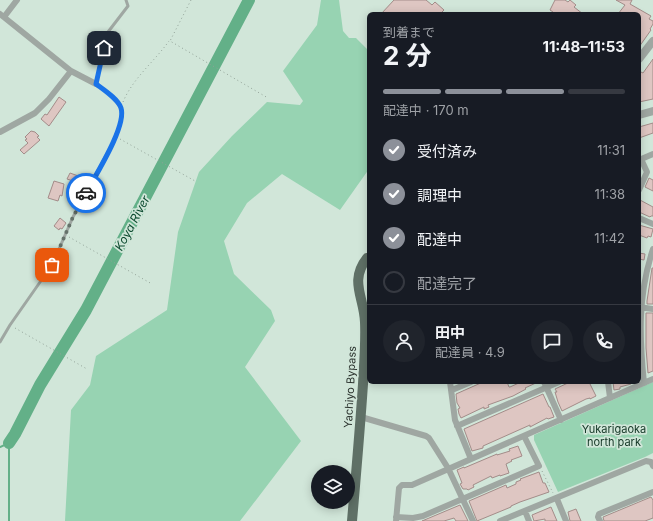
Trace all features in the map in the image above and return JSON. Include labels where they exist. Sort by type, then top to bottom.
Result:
[{"type":"highway","name":"Yachiyo Bypass","points":[[352,521],[361,417],[365,321],[357,282],[361,266],[367,258]]},
{"type":"street","points":[[17,0],[2,15],[71,72],[96,84]]},
{"type":"street","points":[[641,56],[653,41]]},
{"type":"street","points":[[0,132],[35,114],[71,72]]},
{"type":"street","points":[[641,114],[653,111]]},
{"type":"street","points":[[641,159],[653,154]]},
{"type":"street","points":[[641,161],[647,172],[641,186]]},
{"type":"street","points":[[641,219],[653,224]]},
{"type":"street","points":[[641,300],[643,286],[653,249]]},
{"type":"street","points":[[641,307],[653,308]]},
{"type":"street","points":[[641,356],[644,383]]},
{"type":"street","points":[[524,436],[539,466],[423,516],[396,519],[399,488],[402,485],[412,485],[653,379]]},
{"type":"street","points":[[450,384],[457,426],[471,459]]},
{"type":"street","points":[[452,390],[466,384]]},
{"type":"street","points":[[608,384],[610,398]]},
{"type":"street","points":[[457,426],[545,385],[561,420]]},
{"type":"street","points":[[361,417],[426,436],[432,442],[448,468],[473,521]]},
{"type":"street","points":[[500,521],[557,499],[646,461],[651,462],[653,466]]},
{"type":"street","points":[[600,521],[598,517],[599,514],[653,492]]},
{"type":"street","points":[[557,499],[566,521]]},
{"type":"street","points":[[524,511],[529,521]]},
{"type":"lane","points":[[0,342],[10,325],[52,265],[73,217],[116,137],[122,117],[121,107],[109,93],[96,84],[108,32],[128,6],[126,0]]},
{"type":"path","points":[[121,107],[131,85],[154,61],[170,41],[191,0]]},
{"type":"path","points":[[170,41],[268,98]]},
{"type":"path","points":[[116,137],[195,181]]},
{"type":"path","points":[[65,235],[152,284]]},
{"type":"path","points":[[10,325],[88,369]]},
{"type":"path","points":[[539,466],[557,499]]},
{"type":"green space","points":[[321,0],[339,0],[343,31],[349,38],[356,38],[367,49],[367,172],[340,210],[282,174],[247,203],[224,241],[234,274],[271,310],[275,321],[245,367],[301,441],[240,521],[65,521],[71,410],[90,385],[96,356],[167,310],[178,232],[199,172],[232,136],[267,102],[300,105],[303,101],[283,71],[317,25]]},
{"type":"green space","name":"Yukarigaoka north park","points":[[653,382],[653,453],[558,492],[534,440],[534,435]]},
{"type":"building","points":[[394,0],[426,0],[432,5],[435,2],[444,10],[442,12],[383,12]]},
{"type":"building","points":[[555,0],[565,0],[568,2],[570,0],[576,5],[574,7],[580,12],[553,12],[550,10]]},
{"type":"building","points":[[616,0],[632,0],[630,4],[651,16],[649,19],[653,21],[653,24],[650,29],[651,30],[641,44],[641,12],[620,12],[625,5]]},
{"type":"building","points":[[653,59],[653,99],[641,102],[641,72],[643,73]]},
{"type":"building","points":[[59,97],[66,102],[49,126],[41,119],[45,114],[47,115]]},
{"type":"building","points":[[653,123],[653,133],[641,137],[641,126]]},
{"type":"building","points":[[31,131],[35,132],[39,136],[37,137],[40,140],[24,154],[20,150],[28,143],[25,140],[27,139],[25,137]]},
{"type":"building","points":[[70,173],[81,177],[79,183],[67,179]]},
{"type":"building","points":[[649,178],[653,180],[653,191],[645,187]]},
{"type":"building","points":[[54,181],[64,184],[62,196],[60,195],[58,201],[48,198]]},
{"type":"building","points":[[641,201],[653,207],[653,216],[650,217],[641,213]]},
{"type":"building","points":[[60,218],[66,223],[62,229],[60,228],[59,230],[54,226]]},
{"type":"building","points":[[641,226],[653,229],[651,237],[648,236],[647,238],[641,236]]},
{"type":"building","points":[[641,253],[645,254],[644,260],[641,259]]},
{"type":"building","points":[[652,268],[653,304],[647,304],[647,301]]},
{"type":"building","points":[[646,313],[653,313],[653,371],[648,373],[646,348]]},
{"type":"building","points":[[478,384],[508,384],[510,387],[517,384],[534,384],[513,396],[488,405],[489,407],[484,409],[484,407],[461,418],[456,394]]},
{"type":"building","points":[[566,384],[590,384],[596,396],[586,399],[562,411],[555,389]]},
{"type":"building","points":[[613,384],[631,384],[620,387],[620,389],[614,390]]},
{"type":"building","points":[[543,394],[554,417],[547,418],[530,427],[530,425],[483,446],[483,448],[472,451],[464,429]]},
{"type":"building","points":[[518,446],[522,456],[511,460],[512,461],[506,464],[509,473],[492,478],[491,476],[473,485],[474,487],[468,490],[463,489],[460,484],[462,483],[457,470],[497,454],[510,451],[509,449]]},
{"type":"building","points":[[539,472],[543,483],[545,483],[549,492],[520,502],[477,521],[469,501],[506,485],[507,488],[516,484],[516,482],[521,480],[520,479]]},
{"type":"building","points":[[651,497],[653,500],[653,518],[645,521],[604,521],[603,517]]},
{"type":"building","points":[[460,505],[468,521],[456,521],[454,518],[444,521],[422,521]]},
{"type":"building","points":[[551,507],[557,521],[545,521],[545,519],[534,521],[532,515]]},
{"type":"building","points":[[576,509],[581,521],[570,521],[568,512]]},
{"type":"waterway","name":"Koya River","points":[[9,443],[40,385],[86,310],[249,0]]},
{"type":"waterway","points":[[0,447],[9,443],[9,521]]},
{"type":"way so far","points":[[52,265],[73,217],[86,193]]},
{"type":"route","points":[[86,193],[116,137],[122,117],[121,107],[109,93],[96,84],[104,48]]}]
